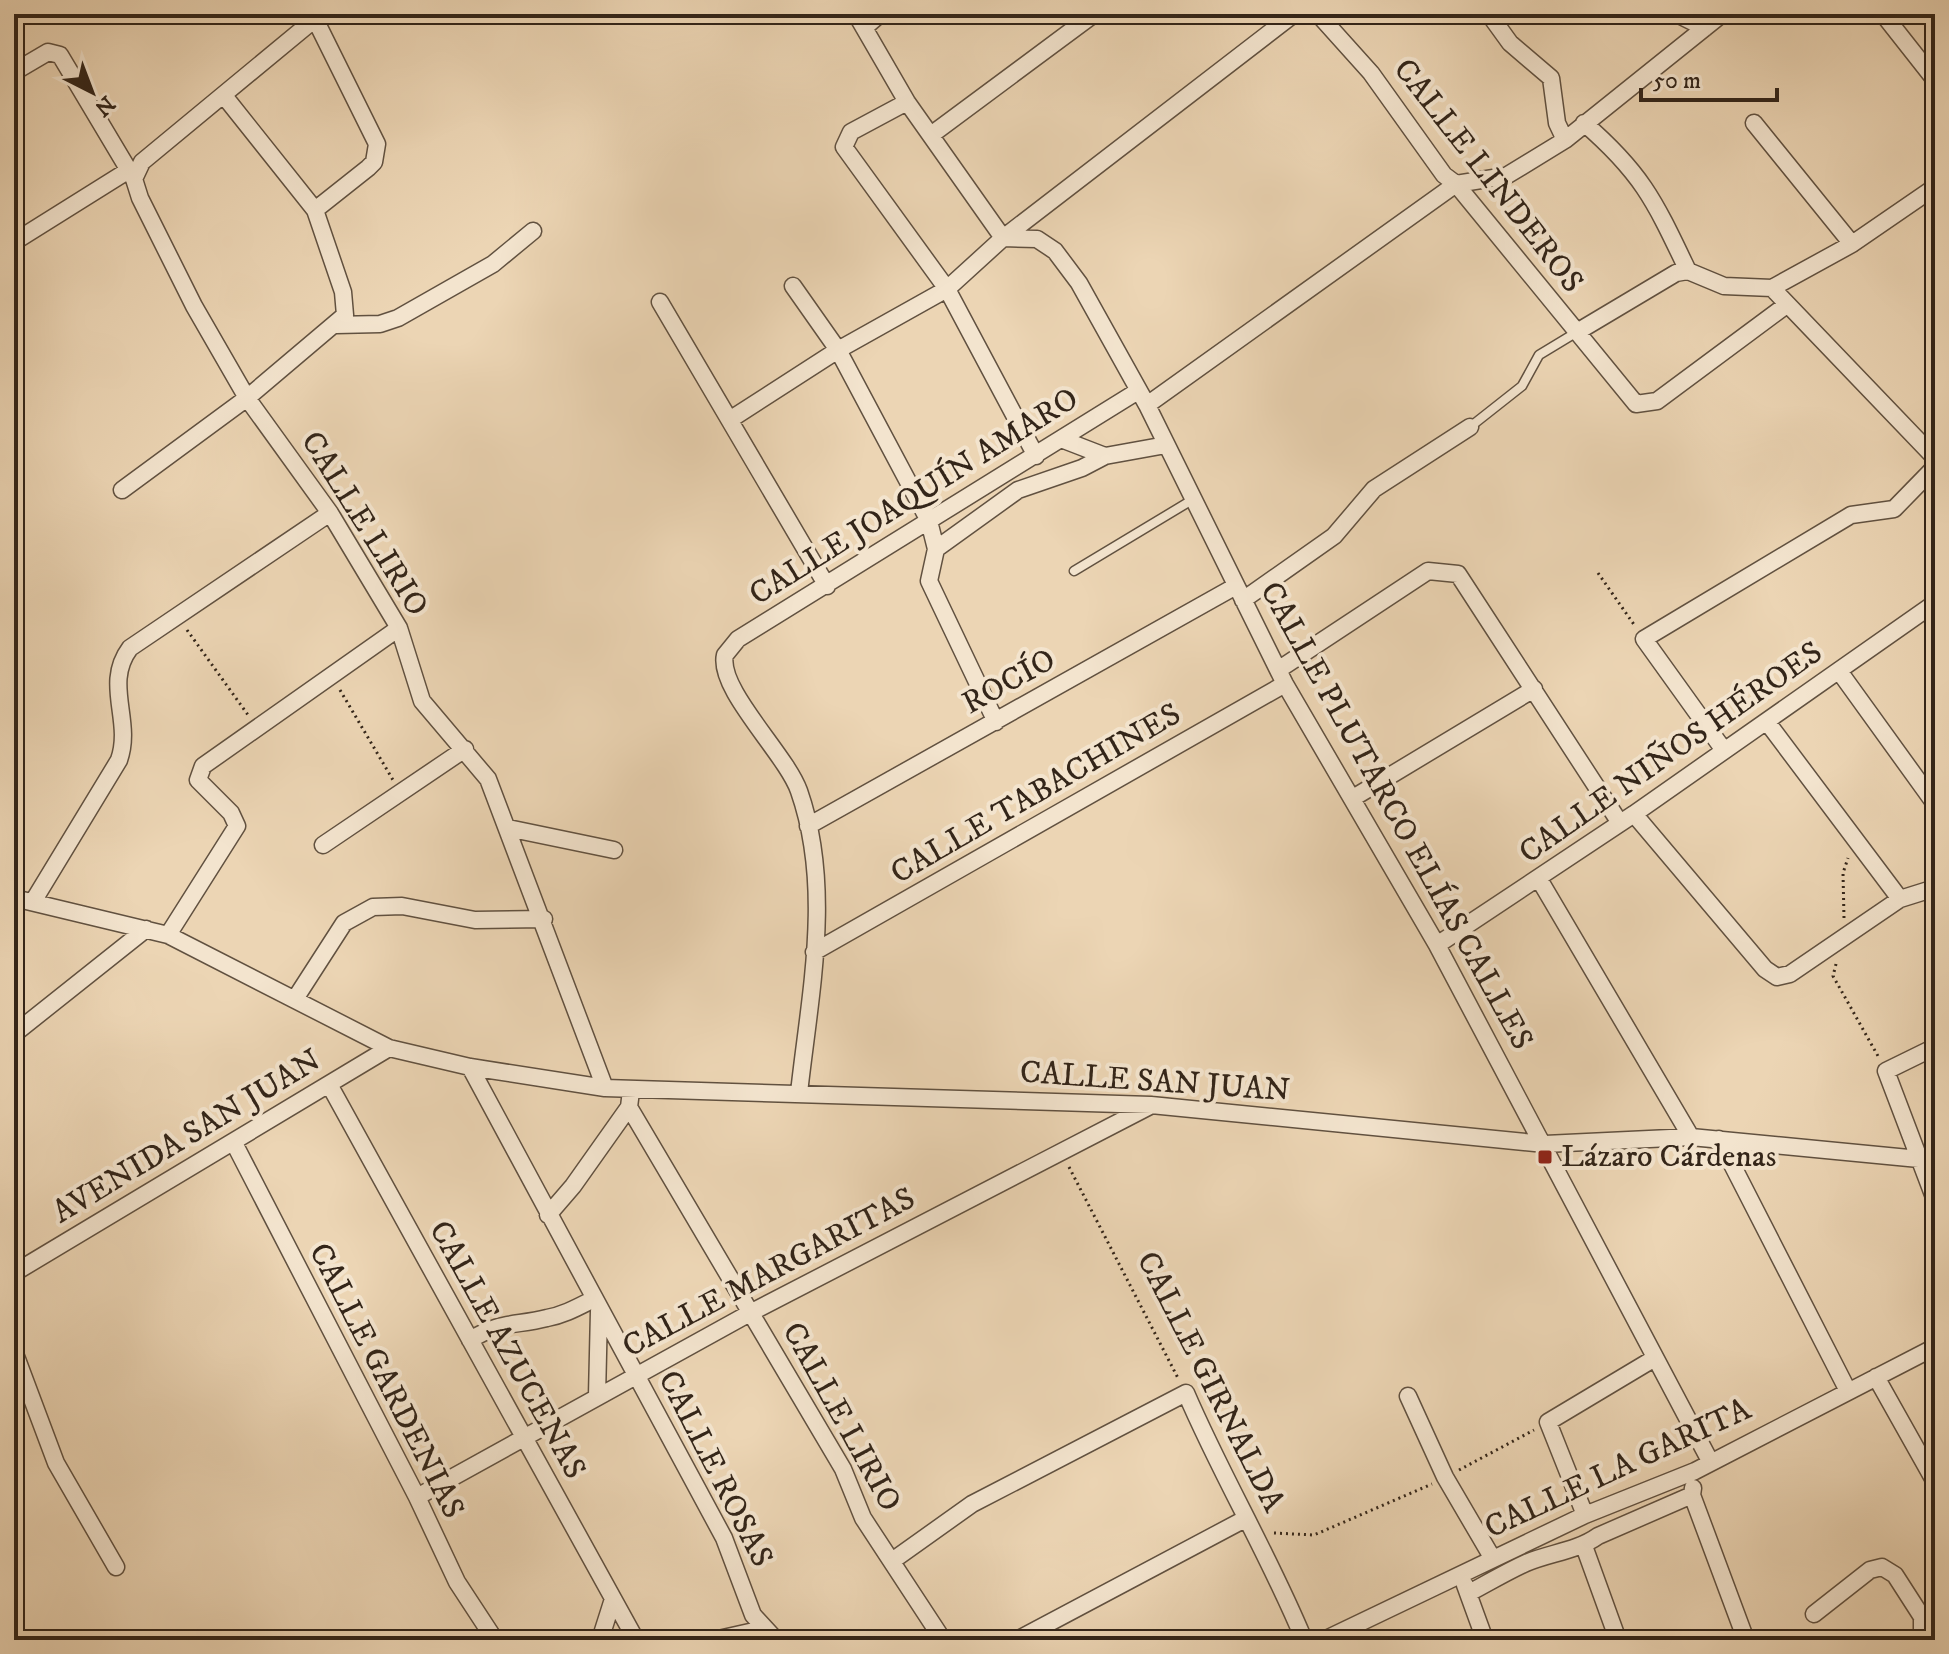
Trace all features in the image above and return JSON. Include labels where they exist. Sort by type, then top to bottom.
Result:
[{"type":"street","points":[[880,14],[860,21],[907,102],[1003,238]]},
{"type":"street","points":[[931,135],[1094,14]]},
{"type":"street","points":[[731,419],[838,350],[947,289],[1003,238],[1294,14]]},
{"type":"street","name":"CALLE LINDEROS","points":[[1318,14],[1371,73],[1444,175],[1456,184],[1577,332],[1664,278],[1688,271]]},
{"type":"street","points":[[1489,14],[1510,43],[1551,78],[1557,123],[1565,140]]},
{"type":"street","points":[[1677,14],[1705,28]]},
{"type":"street","points":[[1456,184],[1506,176],[1565,140],[1722,14]]},
{"type":"street","points":[[1883,14],[1934,78]]},
{"type":"street","points":[[14,242],[131,175],[142,162],[225,97],[318,17],[377,144],[374,162],[315,210]]},
{"type":"street","name":"CALLE LIRIO","points":[[14,72],[53,51],[60,55],[131,175],[194,306],[247,398],[330,513],[399,628],[422,701],[488,779],[544,919],[605,1088]]},
{"type":"street","points":[[122,490],[247,398],[345,315],[345,304],[315,210],[225,97]]},
{"type":"street","points":[[907,102],[851,132],[843,142],[860,173],[947,289],[1036,456]]},
{"type":"street","points":[[1584,123],[1623,157],[1654,200],[1688,271],[1724,286],[1772,288],[1852,244],[1935,187]]},
{"type":"street","points":[[1754,123],[1852,244]]},
{"type":"street","name":"CALLE JOAQUÍN AMARO","points":[[808,826],[798,789],[787,766],[725,675],[725,655],[738,639],[1061,439],[1142,398],[1456,184]]},
{"type":"street","points":[[336,325],[380,324],[398,318],[493,264],[533,231]]},
{"type":"street","name":"CALLE PLUTARCO ELÍAS CALLES","points":[[1003,238],[1037,239],[1055,251],[1079,283],[1142,398],[1281,677],[1437,945],[1710,1461]]},
{"type":"street","points":[[793,286],[838,350],[929,521],[936,549],[929,581],[996,722]]},
{"type":"street","points":[[1772,288],[1785,306],[1935,458]]},
{"type":"street","points":[[660,302],[827,586]]},
{"type":"street","points":[[1577,332],[1629,399],[1650,404],[1785,306]]},
{"type":"street","name":"ROCÍO","points":[[808,826],[1240,593],[1334,536],[1374,489],[1470,427]]},
{"type":"street","points":[[1061,439],[1105,456]]},
{"type":"street","points":[[936,549],[1018,490],[1082,468],[1105,456],[1166,445]]},
{"type":"street","points":[[1723,749],[1644,639],[1851,515],[1894,509],[1935,467]]},
{"type":"street","points":[[34,900],[119,760],[125,734],[115,688],[122,658],[142,639],[330,513]]},
{"type":"street","name":"CALLE TABACHINES","points":[[814,952],[1281,677],[1428,571],[1449,570],[1465,581],[1534,689]]},
{"type":"street","name":"CALLE NIÑOS HÉROES","points":[[1437,945],[1627,819],[1935,603]]},
{"type":"street","points":[[168,935],[237,826],[231,813],[202,786],[198,773],[209,760],[399,628]]},
{"type":"street","points":[[1839,671],[1935,804]]},
{"type":"street","points":[[1353,798],[1534,689],[1627,819],[1765,969],[1777,977],[1790,974],[1900,899],[1935,888]]},
{"type":"street","points":[[1767,722],[1900,899]]},
{"type":"street","points":[[323,845],[465,749]]},
{"type":"street","points":[[799,1093],[818,905],[808,826]]},
{"type":"street","points":[[508,828],[614,850]]},
{"type":"street","points":[[1539,879],[1691,1137]]},
{"type":"street","name":"CALLE SAN JUAN","points":[[14,898],[34,900],[168,935],[389,1048],[470,1067],[605,1088],[630,1099],[799,1093],[1151,1105],[1545,1144],[1691,1137],[1919,1159]]},
{"type":"street","points":[[295,999],[344,923],[373,907],[388,904],[475,920],[544,919]]},
{"type":"street","points":[[14,1034],[146,929]]},
{"type":"street","points":[[1935,1047],[1886,1071],[1935,1199]]},
{"type":"street","name":"AVENIDA SAN JUAN","points":[[14,1273],[389,1048]]},
{"type":"street","name":"CALLE ROSAS","points":[[470,1067],[724,1538],[753,1615],[770,1635]]},
{"type":"street","name":"CALLE AZUCENAS","points":[[330,1086],[636,1640]]},
{"type":"street","points":[[548,1215],[573,1186],[630,1099]]},
{"type":"street","name":"CALLE LIRIO","points":[[630,1099],[750,1313],[843,1469],[863,1518],[943,1640]]},
{"type":"street","name":"CALLE MARGARITAS","points":[[417,1497],[750,1313],[1151,1105]]},
{"type":"street","points":[[1719,1139],[1847,1389]]},
{"type":"street","name":"CALLE GARDENIAS","points":[[234,1143],[417,1497],[457,1582],[495,1640]]},
{"type":"street","points":[[470,1340],[502,1323],[544,1319],[596,1304],[597,1396]]},
{"type":"street","name":"CALLE LA GARITA","points":[[1324,1640],[1355,1633],[1460,1575],[1585,1515],[1695,1471],[1847,1389],[1935,1347]]},
{"type":"street","points":[[14,1351],[56,1463],[116,1567]]},
{"type":"street","points":[[1585,1515],[1548,1422],[1655,1358]]},
{"type":"street","points":[[1876,1377],[1935,1482]]},
{"type":"street","points":[[892,1561],[972,1504],[1186,1393]]},
{"type":"street","name":"CALLE GIRNALDA","points":[[1186,1393],[1304,1640]]},
{"type":"street","points":[[1408,1396],[1445,1477],[1493,1559]]},
{"type":"street","points":[[1695,1471],[1692,1495],[1746,1640]]},
{"type":"street","name":"CALLE LA GARITA","points":[[1469,1593],[1527,1563],[1584,1546],[1598,1536],[1692,1495]]},
{"type":"street","points":[[1017,1640],[1250,1526]]},
{"type":"street","points":[[1584,1546],[1618,1640]]},
{"type":"street","points":[[1814,1614],[1870,1570],[1882,1567],[1895,1575],[1929,1613],[1922,1640]]},
{"type":"street","points":[[1460,1575],[1485,1640]]},
{"type":"street","points":[[600,1640],[613,1599]]},
{"type":"street","points":[[714,1640],[770,1635]]},
{"type":"lane","points":[[1470,427],[1522,386],[1539,355],[1577,332]]},
{"type":"lane","points":[[1074,571],[1192,500]]},
{"type":"path","points":[[1598,573],[1644,639]]},
{"type":"path","points":[[178,617],[256,727]]},
{"type":"path","points":[[332,677],[402,793]]},
{"type":"path","points":[[1854,839],[1843,873],[1844,938],[1833,976],[1886,1071]]},
{"type":"path","name":"CALLE GIRNALDA","points":[[1061,1152],[1186,1393]]},
{"type":"path","points":[[1250,1526],[1314,1535],[1409,1496],[1548,1422]]},
{"type":"place","name":"Lázaro Cárdenas","points":[[1545,1157]]}]
